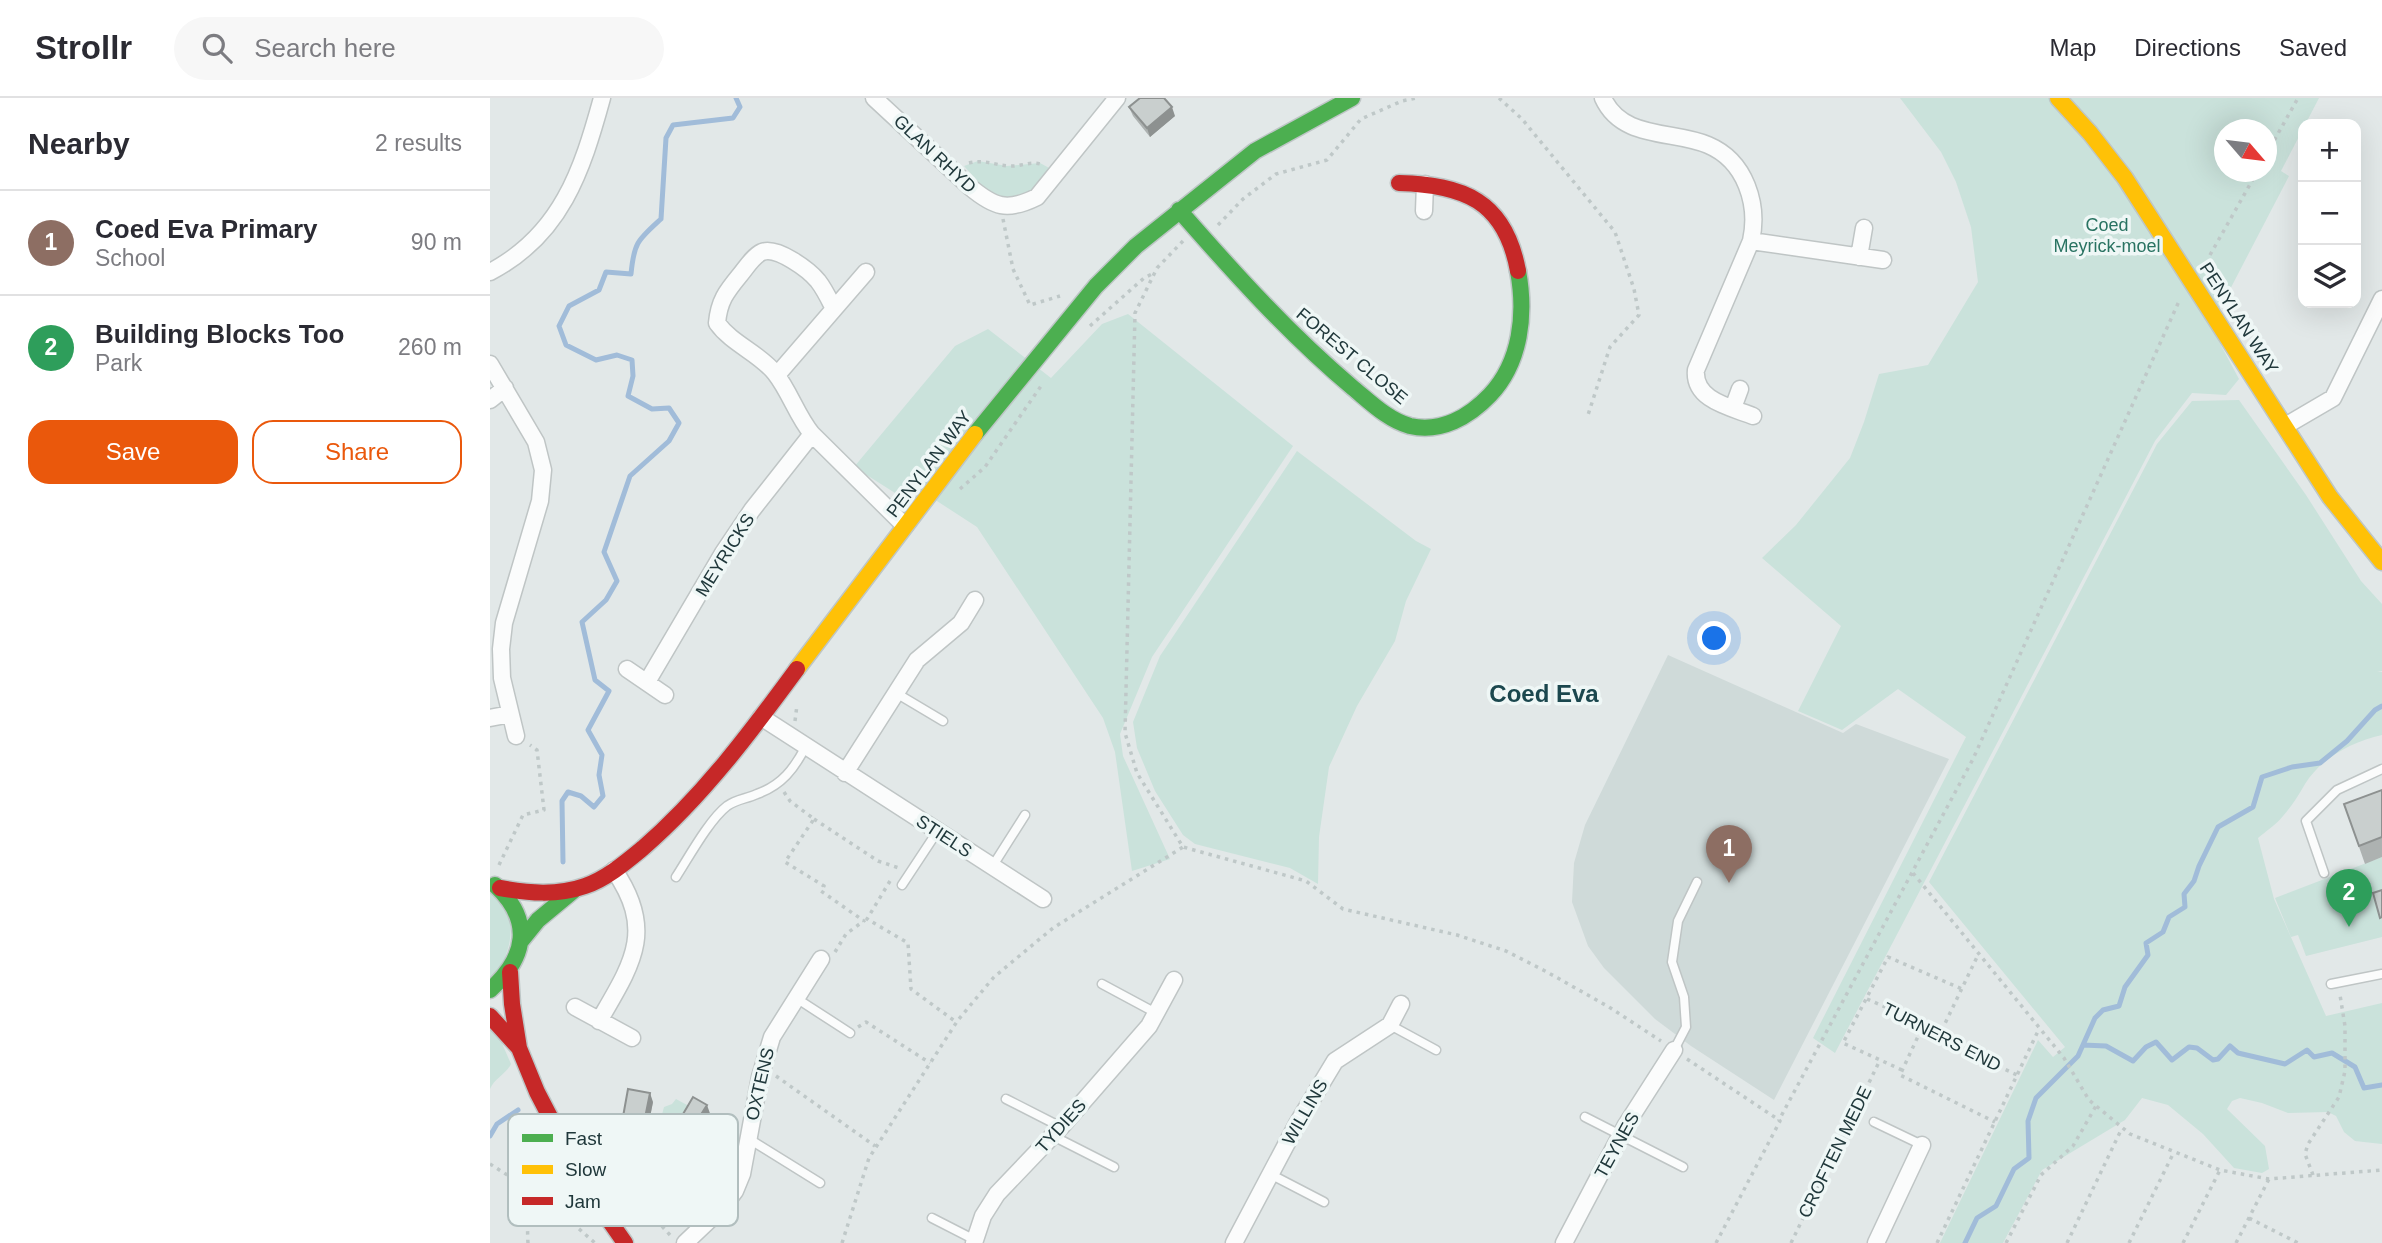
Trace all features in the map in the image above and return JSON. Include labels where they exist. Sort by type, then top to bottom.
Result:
[{"type":"street","points":[[490,272],[524,251],[556,215],[572,188],[587,150],[602,98]]},
{"type":"street","name":"GLAN RHYD","points":[[874,98],[984,199],[1002,207]]},
{"type":"street","points":[[1002,207],[1020,206],[1037,197],[1117,98]]},
{"type":"street","points":[[1604,98],[1612,112],[1626,124],[1641,130],[1709,145],[1725,156],[1740,172],[1751,191],[1754,227],[1751,241],[1696,370],[1695,381],[1700,391],[1710,398],[1753,416]]},
{"type":"street","name":"PENYLAN WAY","points":[[2058,98],[2125,178],[2330,496],[2382,562]]},
{"type":"street","name":"PENYLAN WAY","points":[[495,880],[545,894],[573,891],[614,870],[662,832],[707,784],[761,717],[1001,402],[1097,285],[1179,210],[1262,147],[1346,100]]},
{"type":"street","name":"FOREST CLOSE","points":[[1179,210],[1231,271],[1293,334],[1366,398],[1400,422],[1418,428],[1434,428],[1452,424],[1471,414],[1488,399],[1513,361],[1523,319],[1520,274],[1502,227],[1470,195],[1454,188],[1399,183]]},
{"type":"street","points":[[1424,211],[1425,184]]},
{"type":"street","points":[[1860,257],[1864,228]]},
{"type":"street","points":[[1751,241],[1883,261]]},
{"type":"street","points":[[834,309],[815,278],[786,257],[772,251],[762,252],[727,290],[719,306],[717,323],[723,331],[765,362],[777,375],[802,422],[812,434],[905,526]]},
{"type":"street","points":[[777,375],[866,272]]},
{"type":"street","points":[[2285,426],[2333,398],[2382,299]]},
{"type":"street","points":[[490,364],[536,442],[543,470],[540,501],[495,649],[516,736]]},
{"type":"street","points":[[490,400],[505,388]]},
{"type":"street","points":[[1733,408],[1740,389]]},
{"type":"street","name":"MEYRICKS","points":[[647,682],[723,553],[752,510],[812,434]]},
{"type":"street","points":[[845,773],[917,660],[961,623],[975,600]]},
{"type":"street","points":[[627,669],[665,695]]},
{"type":"street","points":[[490,718],[510,714]]},
{"type":"street","name":"STIELS","points":[[761,717],[1043,900]]},
{"type":"street","points":[[599,1021],[632,961],[638,940],[630,897],[614,870]]},
{"type":"street","points":[[490,990],[510,972],[521,941],[519,918],[495,880]]},
{"type":"street","name":"PENYLAN WAY","points":[[521,941],[538,920],[573,891]]},
{"type":"street","name":"OXTENS","points":[[738,1184],[760,1077],[772,1037],[796,998],[828,957]]},
{"type":"street","points":[[510,972],[519,1048],[548,1114]]},
{"type":"street","name":"TYDIES","points":[[974,1241],[983,1216],[997,1194],[1130,1049],[1149,1026],[1174,980]]},
{"type":"street","name":"WILLINS","points":[[1234,1243],[1318,1086],[1335,1061],[1390,1025],[1401,1004]]},
{"type":"street","points":[[575,1007],[632,1038]]},
{"type":"street","points":[[490,1016],[519,1048]]},
{"type":"street","name":"TEYNES","points":[[1564,1243],[1621,1135],[1674,1050]]},
{"type":"street","points":[[1876,1243],[1922,1145]]},
{"type":"street","points":[[613,1226],[625,1243]]},
{"type":"street","name":"OXTENS","points":[[680,1242],[700,1226]]},
{"type":"lane","points":[[896,693],[943,721]]},
{"type":"lane","points":[[676,877],[725,807],[739,798],[755,795],[778,783],[791,771],[806,746]]},
{"type":"lane","points":[[2324,873],[2306,821],[2337,790],[2379,768],[2382,769]]},
{"type":"lane","points":[[992,867],[1025,815]]},
{"type":"lane","points":[[902,885],[937,832]]},
{"type":"lane","points":[[1674,1050],[1686,1027],[1684,997],[1672,962],[1678,921],[1697,882]]},
{"type":"lane","points":[[2335,983],[2382,974]]},
{"type":"lane","points":[[1102,984],[1156,1013]]},
{"type":"lane","points":[[796,998],[850,1033]]},
{"type":"lane","points":[[1390,1025],[1436,1050]]},
{"type":"lane","points":[[1006,1099],[1114,1167]]},
{"type":"lane","points":[[1585,1117],[1683,1167]]},
{"type":"lane","points":[[1874,1122],[1922,1145]]},
{"type":"lane","points":[[749,1139],[820,1183]]},
{"type":"lane","points":[[1270,1174],[1324,1202]]},
{"type":"lane","points":[[932,1218],[974,1241]]},
{"type":"path","points":[[1416,98],[1402,101],[1361,119],[1326,160],[1276,174],[1243,199],[1204,239],[1187,236],[1155,272],[1135,313],[1125,733],[1137,773],[1183,847],[1306,881],[1343,909],[1457,935],[1506,951],[1548,971],[1608,1007],[1779,1120]]},
{"type":"path","points":[[1498,98],[1522,119],[1615,232],[1634,289],[1639,315],[1610,347],[1587,418]]},
{"type":"path","points":[[2277,135],[2298,98]]},
{"type":"path","points":[[956,174],[969,163],[978,161],[1007,166],[1040,163],[1058,172]]},
{"type":"path","points":[[2210,255],[2251,182]]},
{"type":"path","points":[[1002,207],[1013,269],[1030,304],[1070,293]]},
{"type":"path","points":[[1086,329],[1144,278],[1155,272]]},
{"type":"path","points":[[1716,1243],[1973,759],[2180,299]]},
{"type":"path","points":[[956,492],[985,467],[1043,383]]},
{"type":"path","points":[[785,733],[794,724],[798,702]]},
{"type":"path","points":[[495,880],[523,815],[544,810],[537,750],[516,736]]},
{"type":"path","points":[[778,783],[790,801],[814,819],[878,861],[908,874]]},
{"type":"path","points":[[814,819],[785,862],[824,886],[821,891],[908,943],[911,989],[956,1022]]},
{"type":"path","points":[[842,1243],[869,1158],[956,1022],[994,977],[1053,928],[1183,847]]},
{"type":"path","points":[[1913,873],[2064,1058],[2089,1100],[2130,1134],[2220,1170],[2269,1179],[2382,1170]]},
{"type":"path","points":[[828,957],[846,934],[866,920],[890,880],[908,874]]},
{"type":"path","points":[[1938,1038],[1978,955]]},
{"type":"path","points":[[1962,989],[1888,957],[1843,1043],[1995,1122]]},
{"type":"path","points":[[2313,1175],[2305,1154],[2308,1144],[2339,1097],[2346,1071],[2345,1026],[2335,983]]},
{"type":"path","name":"TURNERS END","points":[[1867,999],[1922,1023],[1921,1030],[2017,1075]]},
{"type":"path","points":[[850,1033],[866,1022],[930,1063]]},
{"type":"path","points":[[1937,1243],[2039,1029]]},
{"type":"path","points":[[1901,1073],[1921,1030]]},
{"type":"path","name":"CROFTEN MEDE","points":[[1791,1243],[1880,1060]]},
{"type":"path","points":[[760,1077],[777,1076],[876,1146]]},
{"type":"path","points":[[2006,1243],[2041,1175],[2073,1146],[2096,1106]]},
{"type":"path","points":[[2067,1243],[2122,1128]]},
{"type":"path","points":[[2129,1243],[2174,1152]]},
{"type":"path","points":[[492,1164],[508,1175]]},
{"type":"path","points":[[2183,1243],[2220,1170]]},
{"type":"path","points":[[2236,1243],[2269,1179]]},
{"type":"path","points":[[2249,1218],[2298,1243]]},
{"type":"path","points":[[576,1226],[595,1243]]},
{"type":"path","points":[[662,1226],[680,1242]]},
{"type":"shaded area","points":[[1668,655],[1843,733],[1856,724],[1949,759],[1774,1100],[1655,1019],[1604,968],[1588,946],[1572,902],[1574,863],[1585,825]]},
{"type":"green space","name":"Coed Meyrick-moel","points":[[1900,98],[2319,98],[2308,119],[2298,119],[2298,138],[2281,171],[2289,176],[2225,299],[2209,323],[2239,379],[2226,395],[2192,393],[2155,441],[1835,1053],[1813,1038],[1966,737],[1898,689],[1842,730],[1798,711],[1841,626],[1762,558],[1796,525],[1850,458],[1879,374],[1928,365],[1978,282],[1971,227],[1956,182],[1941,152]]},
{"type":"green space","points":[[978,161],[1007,166],[1040,163],[1051,169],[1038,189],[1009,200],[988,193],[964,166]]},
{"type":"green space","points":[[1128,314],[1293,446],[1152,657],[1120,734],[1123,756],[1170,859],[1132,871],[1115,752],[1103,718],[977,527],[920,490],[903,498],[854,467],[955,346],[988,329],[1051,378],[1102,324]]},
{"type":"green space","points":[[2239,400],[2306,495],[2361,581],[2382,604],[2382,671],[2377,672],[2382,672],[2382,735],[2349,746],[2329,758],[2312,774],[2280,819],[2258,838],[2274,899],[2326,1016],[2382,1003],[2382,1144],[2355,1141],[2344,1132],[2336,1116],[2328,1112],[2288,1113],[2240,1098],[2232,1101],[2227,1109],[2265,1146],[2269,1169],[2262,1173],[2234,1168],[2203,1134],[2168,1105],[2142,1098],[2125,1120],[2042,1170],[2003,1243],[1940,1243],[2038,1040],[2053,1057],[2065,1047],[1929,882],[2157,444],[2192,401]]},
{"type":"green space","points":[[1297,451],[1416,541],[1431,549],[1406,601],[1395,641],[1357,706],[1329,767],[1319,837],[1318,884],[1290,868],[1195,844],[1183,835],[1155,791],[1137,748],[1133,722],[1160,656]]},
{"type":"green space","points":[[2382,857],[2382,937],[2306,956],[2298,935],[2291,937],[2275,898]]},
{"type":"green space","points":[[490,889],[507,914],[511,931],[506,955],[490,982]]},
{"type":"green space","points":[[490,1026],[501,1041],[511,1064],[490,1089]]},
{"type":"green space","points":[[676,1099],[698,1111],[696,1114],[662,1114],[664,1107]]},
{"type":"building","points":[[1140,98],[1164,98],[1172,107],[1147,128],[1129,107]]},
{"type":"building","points":[[2382,790],[2382,837],[2359,846],[2344,804]]},
{"type":"building","points":[[2382,890],[2382,917],[2380,918],[2373,893]]},
{"type":"building","points":[[628,1089],[650,1093],[646,1114],[624,1114]]},
{"type":"building","points":[[693,1097],[707,1105],[704,1114],[683,1114]]},
{"type":"waterway","points":[[563,862],[562,801],[568,792],[581,796],[594,807],[603,796],[599,775],[602,755],[588,730],[609,691],[595,680],[582,622],[606,600],[617,581],[604,552],[630,476],[669,441],[679,423],[669,408],[652,409],[628,396],[633,376],[632,360],[617,355],[596,360],[566,345],[559,326],[569,306],[599,290],[606,272],[631,274],[638,242],[661,219],[666,138],[673,125],[733,118],[740,107],[736,98]]},
{"type":"waterway","points":[[1965,1243],[1977,1218],[1996,1206],[2014,1169],[2029,1158],[2028,1121],[2036,1098],[2078,1056],[2095,1018],[2103,1010],[2119,1006],[2125,987],[2148,955],[2146,943],[2163,932],[2169,917],[2185,907],[2184,894],[2194,881],[2218,827],[2253,807],[2262,777],[2292,767],[2320,763],[2382,706]]},
{"type":"waterway","points":[[2083,1045],[2106,1046],[2133,1061],[2146,1047],[2156,1042],[2172,1060],[2189,1047],[2197,1048],[2213,1060],[2218,1059],[2230,1046],[2238,1053],[2285,1064],[2307,1050],[2314,1057],[2332,1053],[2355,1067],[2364,1088],[2382,1085]]},
{"type":"waterway","points":[[512,1114],[518,1110]]},
{"type":"waterway","points":[[490,1136],[497,1124],[508,1117]]},
{"type":"traffic: fast","points":[[975,434],[1096,286],[1136,246],[1255,151],[1352,98]]},
{"type":"traffic: fast","points":[[1179,210],[1241,280],[1329,367],[1394,420],[1421,428],[1443,425],[1473,410],[1490,395],[1509,368],[1515,353],[1521,320],[1518,271]]},
{"type":"traffic: fast","points":[[490,990],[512,965],[521,938],[515,912],[495,885]]},
{"type":"traffic: fast","points":[[521,941],[538,920],[573,891]]},
{"type":"traffic: slow","points":[[2058,98],[2125,178],[2330,497],[2382,562]]},
{"type":"traffic: slow","points":[[797,669],[975,434]]},
{"type":"traffic: jam","points":[[1399,183],[1443,188],[1478,201],[1492,212],[1503,228],[1512,247],[1518,271]]},
{"type":"traffic: jam","points":[[500,888],[532,892],[564,891],[593,883],[623,864],[665,828],[706,785],[797,669]]},
{"type":"traffic: jam","points":[[510,972],[519,1048],[548,1114]]},
{"type":"traffic: jam","points":[[490,1016],[519,1048]]},
{"type":"traffic: jam","points":[[613,1226],[625,1243]]},
{"type":"place","name":"Coed Eva Primary","points":[[1729,883]]},
{"type":"place","name":"Building Blocks Too","points":[[2349,927]]},
{"type":"district","name":"Coed Eva","points":[[1544,694]]}]
